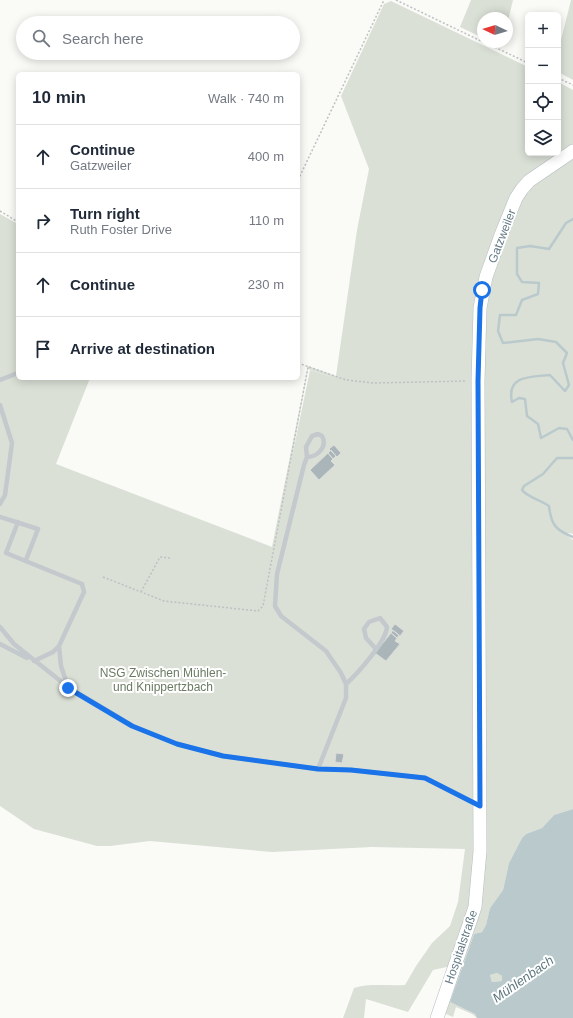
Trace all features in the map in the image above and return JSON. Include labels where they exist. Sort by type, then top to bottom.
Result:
[{"type":"street","name":"Gatzweiler","points":[[480,851],[478,381],[480,302],[486,277],[516,198],[529,181],[573,151]]},
{"type":"street","name":"Hospitalstraße","points":[[437,1018],[475,907],[480,851]]},
{"type":"lane","points":[[0,380],[16,374]]},
{"type":"lane","points":[[0,405],[12,443],[6,495],[0,504]]},
{"type":"lane","points":[[307,457],[312,457],[321,450],[325,444],[322,436],[318,434],[312,436],[306,447],[307,457],[277,574],[275,606],[282,616],[326,651],[341,673],[346,684],[346,698],[318,769]]},
{"type":"lane","points":[[0,516],[38,529],[26,560]]},
{"type":"lane","points":[[18,522],[6,552],[82,584],[84,592],[59,646],[53,652],[34,661]]},
{"type":"lane","points":[[346,684],[376,648],[386,634],[387,631],[385,623],[380,618],[369,622],[364,629],[366,638],[376,648]]},
{"type":"lane","points":[[0,627],[14,644],[68,688],[132,726],[177,744],[223,756],[318,769],[351,770],[425,778],[480,806]]},
{"type":"lane","points":[[0,644],[34,661]]},
{"type":"lane","points":[[59,646],[61,666],[68,688]]},
{"type":"path","points":[[300,176],[384,0]]},
{"type":"path","points":[[396,0],[477,39]]},
{"type":"path","points":[[496,48],[525,62]]},
{"type":"path","points":[[561,79],[573,85]]},
{"type":"path","points":[[0,211],[16,221]]},
{"type":"path","points":[[300,365],[346,380],[374,383],[478,381]]},
{"type":"path","points":[[103,577],[164,601],[258,611],[263,606],[308,367]]},
{"type":"path","points":[[141,592],[160,557],[170,558]]},
{"type":"green space","points":[[471,0],[513,0],[510,12],[477,12],[477,35],[460,27]]},
{"type":"green space","points":[[571,0],[573,0],[573,80],[561,74],[561,40]]},
{"type":"green space","name":"NSG Zwischen Mühlen- und Knippertzbach","points":[[391,1],[477,42],[477,48],[489,48],[525,66],[525,156],[561,156],[561,84],[573,90],[573,151],[529,181],[516,198],[486,277],[480,308],[478,381],[479,798],[483,761],[481,562],[484,307],[497,254],[518,200],[532,182],[573,155],[573,534],[569,533],[566,535],[573,540],[573,809],[554,815],[542,828],[526,834],[522,838],[509,863],[503,890],[490,908],[486,925],[482,932],[474,934],[450,1002],[475,1014],[477,1018],[472,1014],[456,1007],[453,1017],[446,1014],[444,1009],[469,933],[463,931],[451,966],[433,970],[408,1012],[366,999],[364,1018],[343,1018],[354,988],[372,985],[405,985],[432,943],[450,926],[458,902],[465,849],[372,847],[272,852],[150,841],[110,846],[97,846],[34,829],[0,806],[0,214],[16,223],[16,380],[89,380],[56,464],[272,547],[308,366],[336,376],[357,230],[369,169],[341,96],[384,4]],"holes":[[[308,369],[338,379],[310,370],[292,457]]]},
{"type":"green space","points":[[497,973],[502,976],[502,981],[492,982],[490,975]]},
{"type":"water","points":[[573,809],[573,1018],[477,1018],[475,1014],[450,1002],[474,934],[482,932],[486,925],[490,908],[503,890],[509,863],[522,838],[526,834],[542,828],[554,815]],"holes":[[[497,973],[502,976],[502,981],[492,982],[490,975]]]},
{"type":"building","points":[[334,445],[341,453],[337,457],[329,449]]},
{"type":"building","points":[[331,450],[336,456],[333,459],[328,453]]},
{"type":"building","points":[[328,453],[333,459],[331,461],[335,465],[319,480],[310,470]]},
{"type":"building","points":[[395,624],[404,631],[400,636],[391,629]]},
{"type":"building","points":[[393,630],[399,635],[397,638],[391,633]]},
{"type":"building","points":[[391,633],[397,638],[395,641],[400,644],[386,661],[375,653]]},
{"type":"building","points":[[336,753],[344,754],[342,763],[335,762]]},
{"type":"waterway","name":"Mühlenbach","points":[[573,219],[566,223],[549,249],[530,246],[517,248],[517,274],[522,282],[539,283],[538,294],[522,300],[516,315],[500,315],[498,331],[503,343],[538,339],[556,342],[567,353],[563,363],[569,385],[565,391],[550,375],[522,379],[516,382],[511,393],[512,402],[519,398],[525,399],[527,416],[538,424],[541,438],[559,428],[567,429],[573,440]]},
{"type":"waterway","name":"Mühlenbach","points":[[573,458],[557,458],[543,474],[524,486],[522,490],[527,495],[549,506],[551,517],[555,526],[562,532],[573,537]]},
{"type":"route","points":[[68,688],[132,726],[177,744],[223,756],[318,769],[351,770],[425,778],[480,806],[478,345],[482,290]]}]
